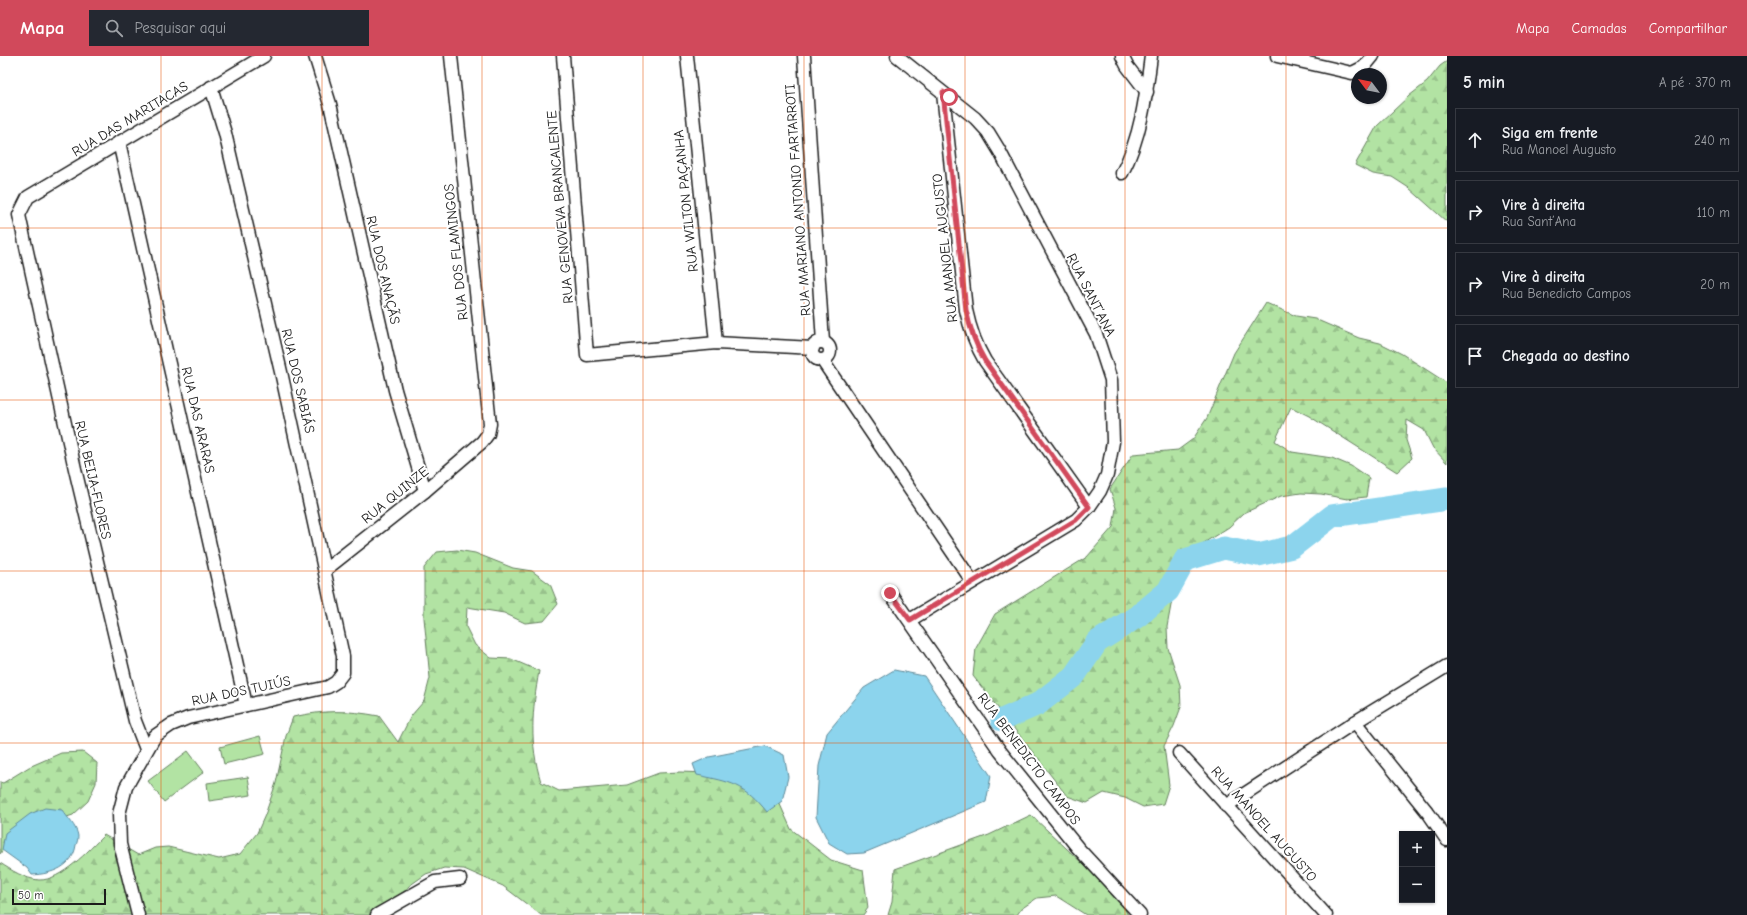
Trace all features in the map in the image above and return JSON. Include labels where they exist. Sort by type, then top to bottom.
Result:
[{"type":"street","name":"RUA DAS MARITACAS","points":[[19,215],[28,197],[264,56]]},
{"type":"street","name":"RUA DOS ANAÇÃS","points":[[315,56],[330,104],[395,390],[425,491]]},
{"type":"street","name":"RUA DOS FLAMINGOS","points":[[451,56],[490,424],[488,434],[482,442]]},
{"type":"street","name":"RUA GENOVEVA BRANCALENTE","points":[[563,56],[587,355],[716,343]]},
{"type":"street","name":"RUA WILTON PAÇANHA","points":[[687,56],[716,343]]},
{"type":"street","name":"RUA MARIANO ANTONIO FARTARROTI","points":[[804,56],[818,345],[826,343],[830,352],[826,358],[822,360],[972,581]]},
{"type":"street","name":"RUA SANT’ANA","points":[[897,56],[975,118],[988,132],[999,150],[1096,334],[1111,380],[1113,442],[1107,475],[1100,491],[1089,507],[1076,520],[972,581],[910,620]]},
{"type":"street","points":[[1122,56],[1127,66],[1147,92]]},
{"type":"street","points":[[1122,173],[1132,155],[1147,92],[1151,56]]},
{"type":"street","points":[[1276,56],[1352,73],[1364,67],[1373,56]]},
{"type":"street","name":"RUA DOS SABIÁS","points":[[211,87],[236,179],[344,656],[343,673],[336,682]]},
{"type":"street","name":"RUA MANOEL AUGUSTO","points":[[943,92],[966,310],[970,331],[976,346],[985,361],[1089,507]]},
{"type":"street","name":"RUA DAS ARARAS","points":[[119,142],[246,705]]},
{"type":"street","name":"RUA BEIJA-FLORES","points":[[19,215],[78,485],[135,721],[146,749]]},
{"type":"street","points":[[716,343],[818,345]]},
{"type":"street","name":"RUA QUINZE","points":[[325,570],[425,491],[482,442]]},
{"type":"street","name":"RUA BENEDICTO CAMPOS","points":[[890,593],[1000,751],[1078,848],[1140,915]]},
{"type":"street","points":[[1226,806],[1355,722],[1447,666]]},
{"type":"street","name":"RUA DOS TUIÚS","points":[[146,749],[155,736],[171,725],[188,718],[328,687],[336,682]]},
{"type":"street","points":[[1355,722],[1429,814],[1447,840]]},
{"type":"street","points":[[138,915],[120,844],[119,814],[126,788],[146,749]]},
{"type":"street","name":"RUA MANOEL AUGUSTO","points":[[1179,753],[1326,915]]},
{"type":"street","points":[[377,915],[435,882],[460,879]]},
{"type":"green space","points":[[1447,61],[1447,222],[1409,188],[1392,177],[1373,174],[1355,165],[1377,126],[1409,96],[1427,82],[1440,66]]},
{"type":"green space","points":[[1266,303],[1296,316],[1315,319],[1359,338],[1380,343],[1402,354],[1447,383],[1447,463],[1433,448],[1424,430],[1407,420],[1406,440],[1412,458],[1397,472],[1309,416],[1291,407],[1275,441],[1292,452],[1332,458],[1351,466],[1369,478],[1366,497],[1347,499],[1321,494],[1301,493],[1281,496],[1244,513],[1229,527],[1194,549],[1180,570],[1174,589],[1167,627],[1168,648],[1180,685],[1181,707],[1164,746],[1169,785],[1163,804],[1143,807],[1125,798],[1104,793],[1087,803],[1067,796],[973,676],[976,648],[995,614],[1087,557],[1113,527],[1116,508],[1110,489],[1133,454],[1178,450],[1193,439],[1207,418],[1234,353]]},
{"type":"green space","points":[[457,550],[475,553],[513,568],[532,571],[550,584],[558,604],[544,621],[525,623],[504,613],[467,607],[466,627],[475,645],[491,658],[511,659],[539,671],[533,713],[533,740],[541,782],[559,791],[627,785],[659,773],[680,772],[735,774],[774,791],[791,829],[831,860],[863,870],[868,908],[863,915],[541,915],[503,886],[464,869],[444,868],[426,874],[409,886],[406,890],[369,915],[0,915],[0,863],[18,874],[29,878],[39,880],[47,879],[56,876],[74,864],[104,835],[138,855],[155,848],[168,847],[219,859],[240,854],[257,833],[265,815],[276,783],[286,736],[293,717],[326,712],[357,713],[379,716],[398,742],[411,716],[424,701],[430,678],[424,618],[424,568],[437,552]]},
{"type":"green space","points":[[260,736],[265,754],[224,764],[220,747]]},
{"type":"green space","points":[[188,751],[204,772],[164,802],[148,781]]},
{"type":"green space","points":[[83,752],[97,763],[96,783],[88,801],[73,815],[24,831],[7,844],[0,854],[0,782],[3,783],[29,767],[61,753]]},
{"type":"green space","points":[[248,777],[251,795],[209,801],[207,783]]},
{"type":"green space","points":[[1031,815],[1118,897],[1128,915],[1086,915],[1056,896],[1037,898],[1021,909],[1017,915],[888,915],[892,902],[895,869],[989,835]]},
{"type":"water","points":[[894,670],[924,676],[991,776],[986,802],[864,853],[847,854],[829,843],[816,817],[819,766],[827,733],[864,688]]},
{"type":"water","points":[[765,746],[784,755],[788,777],[782,801],[767,812],[752,795],[744,790],[728,782],[697,775],[693,764],[709,757]]},
{"type":"water","points":[[45,808],[62,810],[76,829],[78,840],[71,859],[66,864],[54,871],[32,875],[27,868],[2,850],[5,833],[30,814]]},
{"type":"waterway","points":[[1002,720],[1038,704],[1074,676],[1097,642],[1138,616],[1168,591],[1185,560],[1224,548],[1258,555],[1292,547],[1332,516],[1447,499]]},
{"type":"route","points":[[890,593],[910,620],[972,581],[1076,520],[1089,507],[985,361],[976,346],[970,331],[966,310],[943,92],[949,97]]}]
